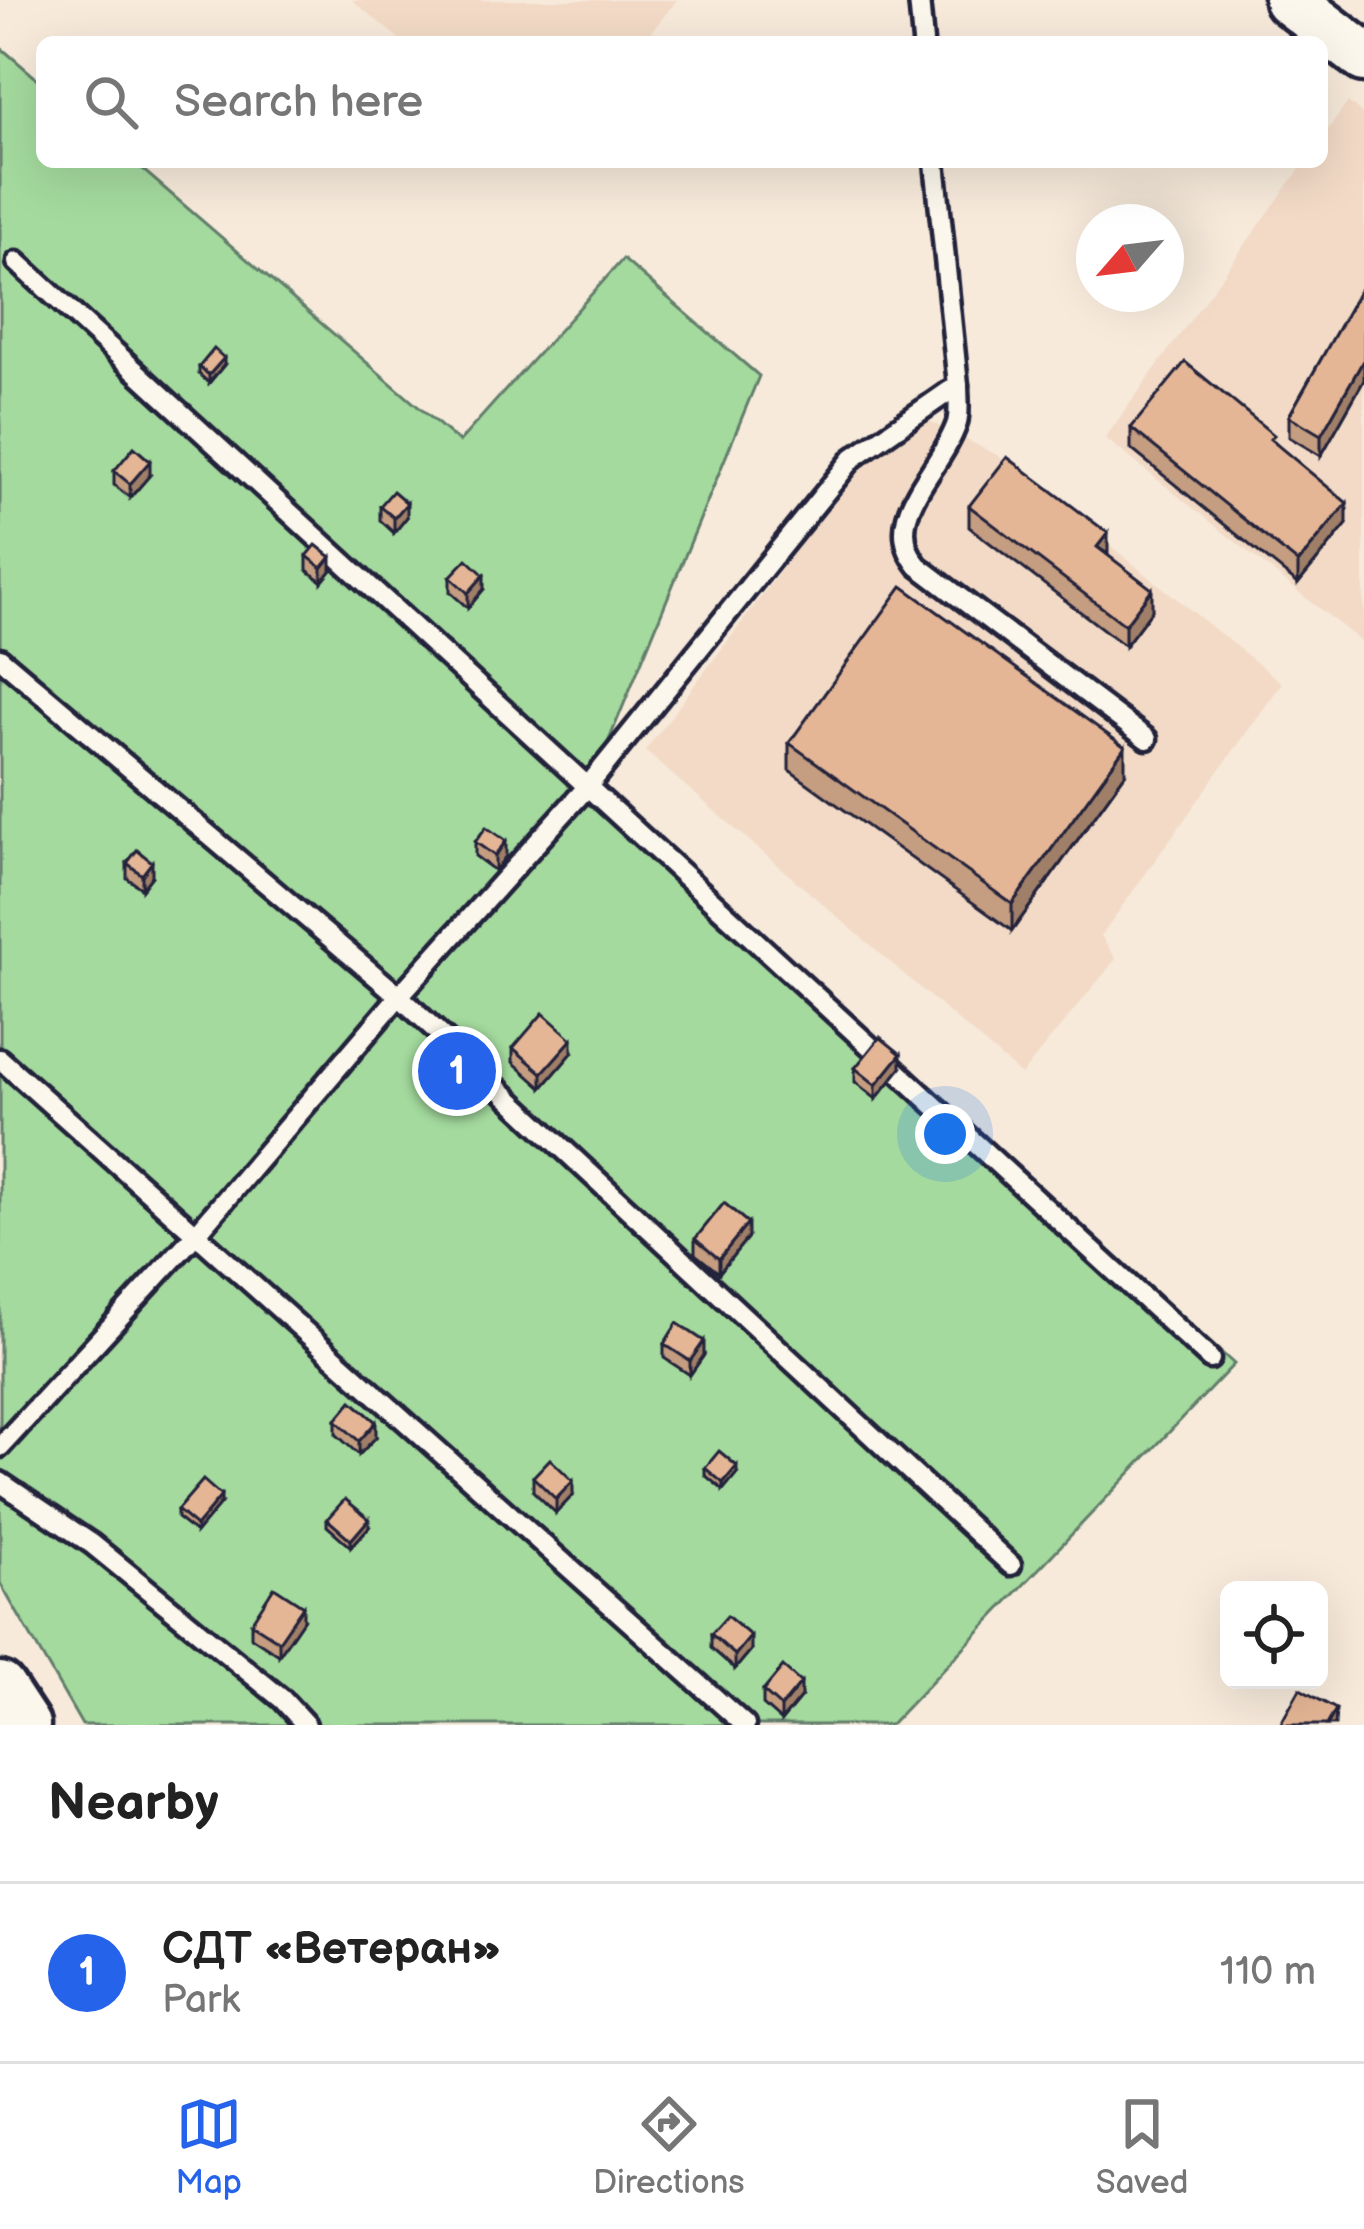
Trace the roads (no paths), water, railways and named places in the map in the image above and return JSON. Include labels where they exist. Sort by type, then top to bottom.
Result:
[{"type":"street","points":[[1289,0],[1364,57]]},
{"type":"street","points":[[0,1687],[25,1725]]},
{"type":"lane","points":[[919,0],[922,36]]},
{"type":"lane","points":[[936,168],[958,421],[902,526],[905,550],[918,566],[1148,739]]},
{"type":"lane","points":[[17,262],[1210,1359]]},
{"type":"lane","points":[[0,1447],[196,1234],[399,996],[588,786],[853,458],[958,385]]},
{"type":"lane","points":[[0,658],[399,996],[1011,1565]]},
{"type":"lane","points":[[0,1059],[745,1725]]},
{"type":"lane","points":[[0,1482],[92,1544],[306,1725]]},
{"type":"place","name":"СДТ «Ветеран»","points":[[457,1071]]}]
